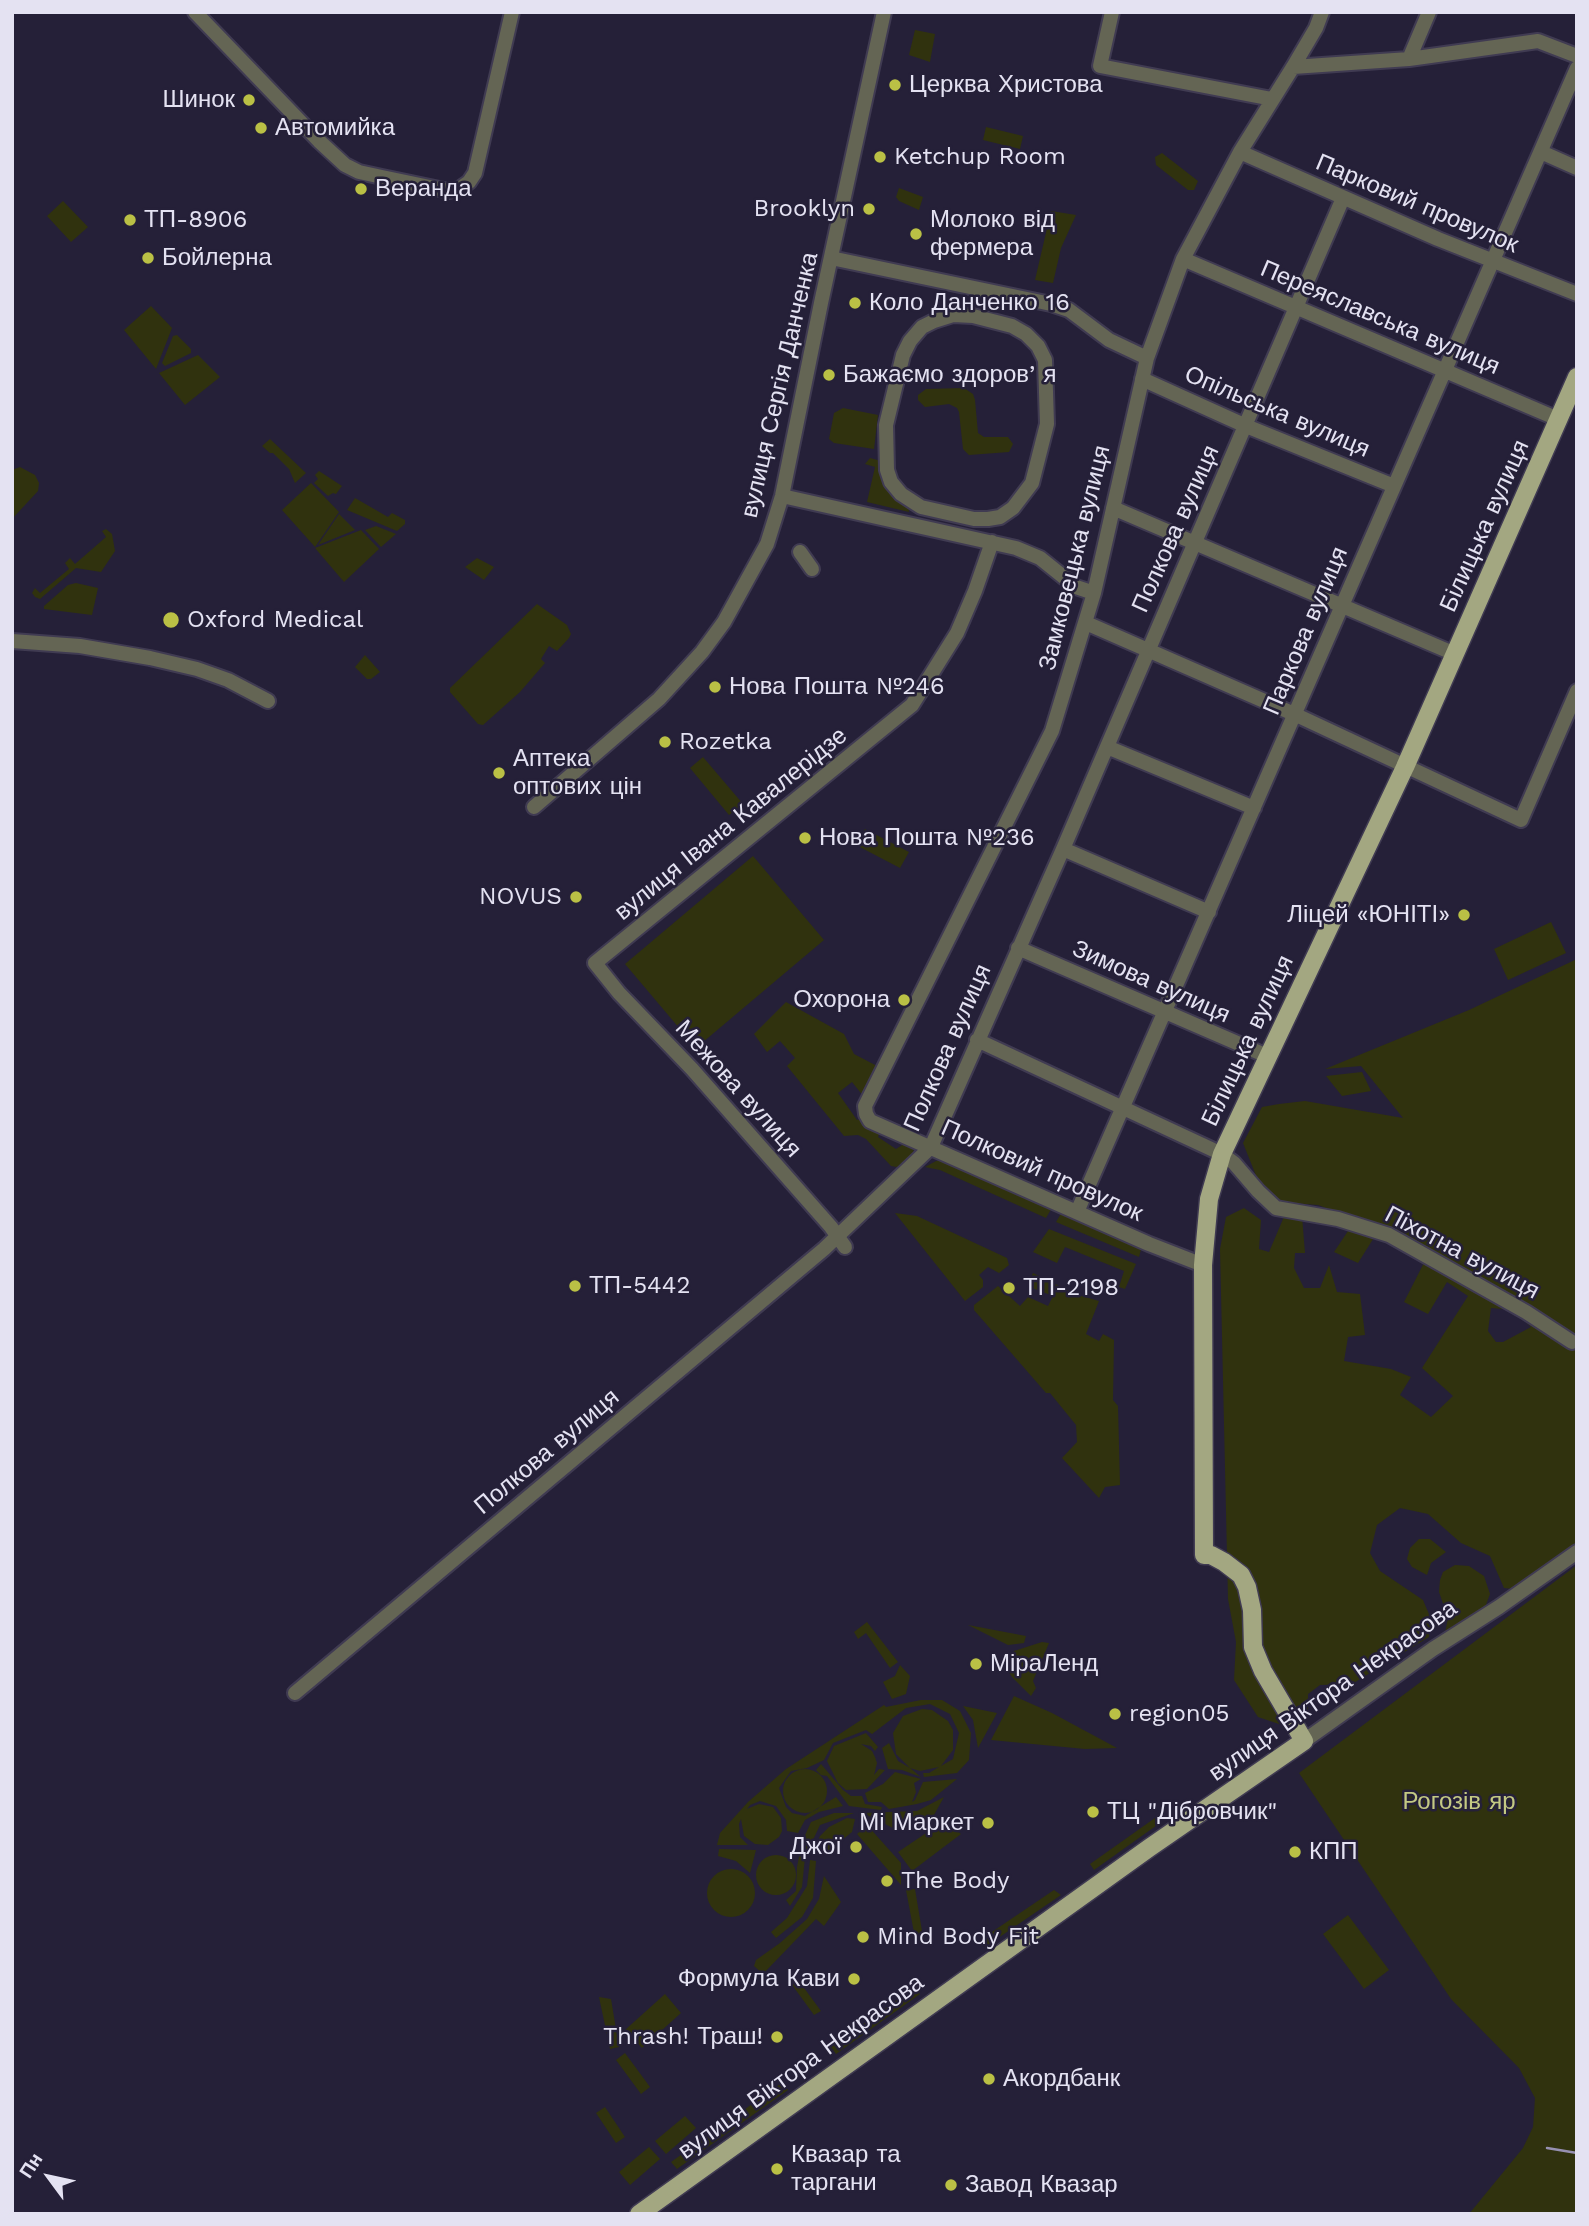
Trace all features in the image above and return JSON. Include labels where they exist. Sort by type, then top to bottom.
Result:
[{"type":"main road","name":"Білицька вулиця","points":[[1304,1741],[1263,1671],[1253,1647],[1252,1610],[1247,1587],[1241,1575],[1224,1562],[1211,1555],[1204,1555],[1203,1265],[1209,1199],[1222,1154],[1266,1056],[1405,767],[1577,377]]},
{"type":"main road","name":"вулиця Віктора Некрасова","points":[[639,2214],[1149,1847],[1304,1741]]},
{"type":"street","points":[[195,12],[345,165],[359,172],[449,191],[469,183],[475,173],[512,12]]},
{"type":"street","name":"вулиця Сергія Данченка","points":[[534,807],[659,699],[702,652],[724,622],[767,544],[782,496],[884,12]]},
{"type":"street","points":[[1112,12],[1100,66],[1272,99]]},
{"type":"street","name":"Замковецька вулиця","points":[[866,1114],[868,1096],[1052,731],[1094,593],[1147,358],[1184,258],[1240,152],[1293,68],[1322,12]]},
{"type":"street","points":[[1409,59],[1429,12]]},
{"type":"street","points":[[1293,68],[1409,59],[1538,41],[1577,56]]},
{"type":"street","name":"Паркова вулиця","points":[[1077,1212],[1577,68]]},
{"type":"street","name":"Парковий провулок","points":[[1240,152],[1493,262],[1577,294]]},
{"type":"street","points":[[1541,152],[1577,168]]},
{"type":"street","name":"Полкова вулиця","points":[[295,1693],[824,1249],[841,1242],[931,1147],[1063,849],[1343,198]]},
{"type":"street","points":[[831,258],[1051,304],[1069,310],[1109,340],[1147,358]]},
{"type":"street","name":"Переяславська вулиця","points":[[1184,258],[1558,419]]},
{"type":"street","points":[[998,321],[1002,295]]},
{"type":"street","points":[[954,315],[998,321],[1027,334],[1038,346],[1045,360],[1046,424],[1032,484],[1013,508],[1000,517],[974,519],[921,507],[901,494],[891,482],[887,470],[886,425],[903,355],[914,336],[922,327],[954,315]]},
{"type":"street","name":"Опільська вулиця","points":[[1142,379],[1246,426],[1394,486]]},
{"type":"street","points":[[782,496],[1016,548],[1040,558],[1076,587],[1094,593]]},
{"type":"street","points":[[916,526],[921,507]]},
{"type":"street","points":[[1113,508],[1455,654]]},
{"type":"street","name":"вулиця Івана Кавалерідзе","points":[[595,963],[912,705],[957,634],[992,542]]},
{"type":"street","points":[[800,552],[812,569]]},
{"type":"street","points":[[1086,623],[1294,714],[1521,820],[1577,691]]},
{"type":"street","points":[[12,641],[80,646],[197,669],[228,680],[268,701]]},
{"type":"street","points":[[1107,747],[1254,808]]},
{"type":"street","points":[[1063,849],[1209,912]]},
{"type":"street","name":"Зимова вулиця","points":[[1018,948],[1266,1056]]},
{"type":"street","name":"Межова вулиця","points":[[595,963],[619,993],[692,1069],[841,1242]]},
{"type":"street","name":"Піхотна вулиця","points":[[977,1040],[1222,1154],[1234,1163],[1276,1208],[1338,1219],[1389,1235],[1527,1312],[1572,1342]]},
{"type":"street","name":"Полковий провулок","points":[[866,1114],[870,1121],[1203,1265]]},
{"type":"street","name":"вулиця Віктора Некрасова","points":[[1304,1741],[1433,1649],[1577,1552]]},
{"type":"green space","points":[[915,30],[935,34],[930,62],[909,55]]},
{"type":"green space","points":[[986,127],[1023,136],[1020,149],[983,140]]},
{"type":"green space","points":[[1162,153],[1198,181],[1194,190],[1188,190],[1156,165],[1155,157]]},
{"type":"green space","points":[[899,188],[923,197],[919,210],[899,201],[896,197]]},
{"type":"green space","points":[[63,201],[88,227],[71,242],[47,216]]},
{"type":"green space","points":[[1051,211],[1076,215],[1061,248],[1053,283],[1035,280]]},
{"type":"green space","points":[[151,306],[172,328],[156,369],[124,330]]},
{"type":"green space","points":[[177,335],[191,349],[191,353],[165,366],[162,363],[173,336]]},
{"type":"green space","points":[[198,355],[220,377],[185,405],[159,373]]},
{"type":"green space","points":[[964,388],[973,394],[975,400],[978,433],[984,437],[1008,437],[1013,444],[1009,452],[969,455],[963,449],[957,408],[949,404],[925,407],[918,400],[918,395],[926,389]]},
{"type":"green space","points":[[843,408],[878,415],[874,449],[834,443],[829,439],[834,413]]},
{"type":"green space","points":[[270,439],[306,473],[295,483],[289,469],[262,446]]},
{"type":"green space","points":[[870,458],[881,461],[908,504],[909,512],[867,502],[875,467],[865,464]]},
{"type":"green space","points":[[20,467],[35,475],[39,483],[38,491],[12,519],[12,470]]},
{"type":"green space","points":[[319,471],[342,486],[336,494],[328,496],[314,483],[318,479],[315,475]]},
{"type":"green space","points":[[311,483],[339,512],[315,547],[282,510]]},
{"type":"green space","points":[[355,498],[388,517],[392,513],[405,520],[405,524],[397,531],[347,510]]},
{"type":"green space","points":[[339,514],[355,530],[318,545]]},
{"type":"green space","points":[[376,526],[396,534],[381,547],[365,530]]},
{"type":"green space","points":[[106,529],[112,534],[115,551],[101,572],[76,568],[40,599],[35,597],[32,593],[35,588],[40,593],[69,569],[65,563],[70,558],[75,564],[106,537],[102,531]]},
{"type":"green space","points":[[361,530],[379,549],[344,582],[315,548]]},
{"type":"green space","points":[[477,558],[494,567],[484,580],[465,567]]},
{"type":"green space","points":[[76,583],[98,588],[92,615],[44,609],[44,606],[68,585]]},
{"type":"green space","points":[[537,604],[567,625],[571,634],[557,651],[549,646],[541,659],[545,663],[520,692],[483,725],[478,724],[450,692],[450,688]]},
{"type":"green space","points":[[365,655],[380,672],[371,679],[367,679],[355,667]]},
{"type":"green space","points":[[703,757],[743,804],[729,815],[690,768]]},
{"type":"green space","points":[[865,829],[909,852],[900,868],[856,845]]},
{"type":"green space","points":[[753,856],[824,940],[696,1048],[625,964]]},
{"type":"green space","points":[[1551,922],[1566,953],[1508,980],[1494,949]]},
{"type":"green space","points":[[1577,959],[1577,1545],[1514,1589],[1504,1588],[1490,1556],[1461,1543],[1428,1514],[1400,1508],[1377,1525],[1370,1553],[1380,1571],[1423,1600],[1431,1619],[1429,1637],[1352,1684],[1320,1685],[1308,1694],[1308,1710],[1285,1726],[1258,1717],[1234,1680],[1236,1642],[1228,1599],[1220,1249],[1226,1217],[1244,1208],[1261,1220],[1259,1249],[1269,1252],[1286,1212],[1302,1216],[1305,1253],[1295,1253],[1294,1268],[1304,1288],[1320,1288],[1329,1265],[1337,1292],[1360,1294],[1365,1335],[1348,1337],[1344,1361],[1391,1369],[1411,1377],[1400,1395],[1431,1417],[1453,1396],[1422,1368],[1468,1296],[1447,1282],[1428,1314],[1404,1302],[1431,1249],[1380,1228],[1358,1263],[1334,1252],[1356,1219],[1318,1205],[1280,1202],[1259,1183],[1243,1143],[1262,1107],[1279,1104],[1305,1101],[1403,1118],[1361,1066],[1325,1069],[1469,1010]],"holes":[[[1491,1308],[1514,1310],[1531,1327],[1503,1342],[1496,1342],[1488,1331]]]},
{"type":"green space","points":[[786,1002],[844,1034],[854,1054],[877,1066],[864,1097],[852,1082],[838,1093],[857,1120],[861,1119],[880,1132],[878,1137],[896,1149],[907,1142],[914,1146],[913,1154],[897,1167],[891,1166],[866,1139],[858,1135],[844,1136],[787,1066],[795,1058],[780,1041],[767,1052],[754,1034]]},
{"type":"green space","points":[[1362,1072],[1371,1091],[1342,1096],[1326,1076]]},
{"type":"green space","points":[[936,1161],[946,1161],[1053,1206],[1046,1218],[940,1170],[925,1167]]},
{"type":"green space","points":[[1062,1212],[1142,1246],[1139,1257],[1056,1222]]},
{"type":"green space","points":[[895,1213],[917,1216],[1007,1258],[1009,1265],[999,1273],[988,1267],[979,1275],[983,1280],[983,1287],[965,1301]]},
{"type":"green space","points":[[1049,1229],[1136,1264],[1125,1289],[1119,1287],[1124,1271],[1065,1247],[1057,1263],[1033,1252]]},
{"type":"green space","points":[[1033,1273],[1078,1295],[1099,1301],[1086,1334],[1099,1341],[1103,1334],[1114,1340],[1113,1400],[1118,1406],[1120,1485],[1105,1487],[1099,1498],[1062,1458],[1077,1442],[1076,1425],[974,1310],[974,1305],[998,1286],[1020,1306],[1028,1297],[1048,1306],[1053,1296],[1027,1286]]},
{"type":"green space","points":[[1419,1539],[1430,1539],[1446,1552],[1431,1563],[1427,1575],[1412,1567],[1407,1559],[1410,1548]]},
{"type":"green space","points":[[1455,1565],[1469,1566],[1484,1576],[1490,1594],[1484,1610],[1444,1638],[1448,1618],[1439,1592],[1440,1580],[1443,1572]]},
{"type":"green space","name":"Рогозів яр","points":[[1577,1565],[1577,2214],[1469,2214],[1523,2148],[1533,2127],[1535,2098],[1519,2068],[1451,1999],[1299,1773]]},
{"type":"green space","points":[[867,1622],[898,1662],[890,1668],[866,1633],[858,1639],[854,1632]]},
{"type":"green space","points":[[968,1625],[1026,1636],[1024,1643],[1008,1645]]},
{"type":"green space","points":[[1042,1642],[1049,1643],[1033,1681],[1036,1688],[1031,1696],[1007,1669],[1014,1651]]},
{"type":"green space","points":[[900,1665],[910,1676],[906,1694],[892,1699],[883,1682],[895,1676]]},
{"type":"green space","points":[[1014,1696],[1117,1748],[1085,1749],[991,1740]]},
{"type":"green space","points":[[921,1700],[942,1700],[960,1711],[971,1733],[969,1760],[957,1773],[924,1777],[923,1773],[929,1773],[939,1767],[920,1771],[910,1768],[896,1754],[893,1733],[903,1716],[922,1709],[932,1710],[948,1721],[953,1730],[953,1750],[941,1766],[953,1759],[959,1733],[950,1714],[930,1704],[906,1708],[872,1734],[866,1730],[833,1743],[824,1760],[807,1768],[791,1771],[779,1788],[786,1807],[792,1813],[805,1816],[836,1797],[843,1806],[819,1812],[805,1820],[798,1833],[787,1831],[786,1820],[776,1806],[760,1801],[747,1809],[759,1804],[773,1807],[781,1818],[782,1831],[779,1837],[768,1845],[755,1844],[744,1836],[741,1819],[740,1837],[748,1845],[717,1845],[720,1833],[748,1802],[786,1769],[884,1705],[886,1707]]},
{"type":"green space","points":[[963,1706],[997,1713],[978,1748],[973,1720]]},
{"type":"green space","points":[[866,1733],[878,1747],[875,1751],[871,1746],[861,1744],[872,1751],[875,1757],[877,1763],[874,1775],[879,1769],[885,1770],[867,1789],[846,1790],[838,1783],[827,1761],[834,1746]]},
{"type":"green space","points":[[889,1743],[898,1761],[921,1777],[902,1770],[888,1769],[882,1748]]},
{"type":"green space","points":[[821,1764],[843,1790],[851,1796],[862,1796],[865,1804],[882,1807],[881,1810],[849,1806],[827,1776],[816,1770]]},
{"type":"green space","points":[[805,1769],[820,1776],[827,1791],[820,1806],[805,1813],[790,1806],[783,1791],[790,1776]]},
{"type":"green space","points":[[895,1772],[921,1779],[914,1783],[916,1792],[912,1802],[923,1782],[957,1779],[931,1800],[917,1804],[889,1809],[881,1802],[868,1802],[865,1793],[883,1784]]},
{"type":"green space","points":[[944,1797],[934,1815],[912,1829],[895,1829],[863,1813],[917,1811]]},
{"type":"green space","points":[[834,1813],[854,1813],[820,1825],[805,1857],[802,1887],[790,1906],[786,1900],[796,1891],[802,1842],[811,1822]]},
{"type":"green space","points":[[847,1818],[855,1819],[852,1832],[825,1854],[812,1853],[820,1836],[829,1827]]},
{"type":"green space","points":[[1155,1818],[1160,1823],[1094,1870],[1090,1864]]},
{"type":"green space","points":[[944,1821],[961,1834],[912,1871],[898,1852]]},
{"type":"green space","points":[[867,1825],[901,1863],[901,1885],[857,1834]]},
{"type":"green space","points":[[719,1849],[756,1850],[750,1873],[736,1861],[718,1856]]},
{"type":"green space","points":[[776,1855],[790,1861],[796,1875],[790,1889],[776,1895],[762,1889],[756,1875],[762,1861]]},
{"type":"green space","points":[[810,1860],[816,1861],[813,1898],[802,1917],[776,1938],[771,1932],[787,1918],[807,1886]]},
{"type":"green space","points":[[731,1869],[748,1876],[755,1893],[748,1910],[731,1917],[714,1910],[707,1893],[714,1876]]},
{"type":"green space","points":[[824,1876],[841,1902],[824,1926],[816,1919],[763,1974],[754,1966],[756,1960],[807,1919],[819,1899]]},
{"type":"green space","points":[[915,1889],[923,1937],[915,1938],[906,1890]]},
{"type":"green space","points":[[1054,1890],[1061,1895],[985,1947],[980,1940]]},
{"type":"green space","points":[[1348,1915],[1389,1970],[1364,1989],[1323,1934]]},
{"type":"green space","points":[[796,1977],[821,2011],[814,2015],[790,1982]]},
{"type":"green space","points":[[915,1987],[920,1994],[836,2054],[831,2047]]},
{"type":"green space","points":[[665,1994],[681,2013],[642,2048],[625,2030]]},
{"type":"green space","points":[[599,1997],[611,1999],[619,2047],[610,2049]]},
{"type":"green space","points":[[625,2053],[650,2087],[641,2094],[616,2060]]},
{"type":"green space","points":[[783,2082],[788,2090],[677,2169],[671,2162]]},
{"type":"green space","points":[[605,2107],[625,2137],[616,2143],[596,2113]]},
{"type":"green space","points":[[685,2116],[696,2128],[666,2154],[655,2141]]},
{"type":"green space","points":[[649,2147],[660,2159],[630,2185],[619,2172]]},
{"type":"waterway","points":[[1547,2148],[1577,2153]]},
{"type":"place","name":"Церква Христова","points":[[895,85]]},
{"type":"place","name":"Шинок","points":[[249,100]]},
{"type":"place","name":"Автомийка","points":[[261,128]]},
{"type":"place","name":"Ketchup Room","points":[[880,157]]},
{"type":"place","name":"Веранда","points":[[361,189]]},
{"type":"place","name":"Brooklyn","points":[[869,209]]},
{"type":"place","name":"ТП-8906","points":[[130,220]]},
{"type":"place","name":"Молоко від фермера","points":[[916,234]]},
{"type":"place","name":"Бойлерна","points":[[148,258]]},
{"type":"place","name":"Коло Данченко 16","points":[[855,303]]},
{"type":"place","name":"Бажаємо здоровʼя","points":[[829,375]]},
{"type":"place","name":"Oxford Medical","points":[[171,620]]},
{"type":"place","name":"Нова Пошта №246","points":[[715,687]]},
{"type":"place","name":"Rozetka","points":[[665,742]]},
{"type":"place","name":"Аптека оптових цін","points":[[499,773]]},
{"type":"place","name":"Нова Пошта №236","points":[[805,838]]},
{"type":"place","name":"NOVUS","points":[[576,897]]},
{"type":"place","name":"Ліцей «ЮНІТІ»","points":[[1464,915]]},
{"type":"place","name":"Охорона","points":[[904,1000]]},
{"type":"place","name":"ТП-5442","points":[[575,1286]]},
{"type":"place","name":"ТП-2198","points":[[1009,1288]]},
{"type":"place","name":"МіраЛенд","points":[[976,1664]]},
{"type":"place","name":"region05","points":[[1115,1714]]},
{"type":"place","name":"ТЦ \"Дібровчик\"","points":[[1093,1812]]},
{"type":"place","name":"Мі Маркет","points":[[988,1823]]},
{"type":"place","name":"Джої","points":[[856,1847]]},
{"type":"place","name":"КПП","points":[[1295,1852]]},
{"type":"place","name":"The Body","points":[[887,1881]]},
{"type":"place","name":"Mind Body Fit","points":[[863,1937]]},
{"type":"place","name":"Формула Кави","points":[[854,1979]]},
{"type":"place","name":"Thrash! Траш!","points":[[777,2037]]},
{"type":"place","name":"Акордбанк","points":[[989,2079]]},
{"type":"place","name":"Квазар та таргани","points":[[777,2169]]},
{"type":"place","name":"Завод Квазар","points":[[951,2185]]}]
